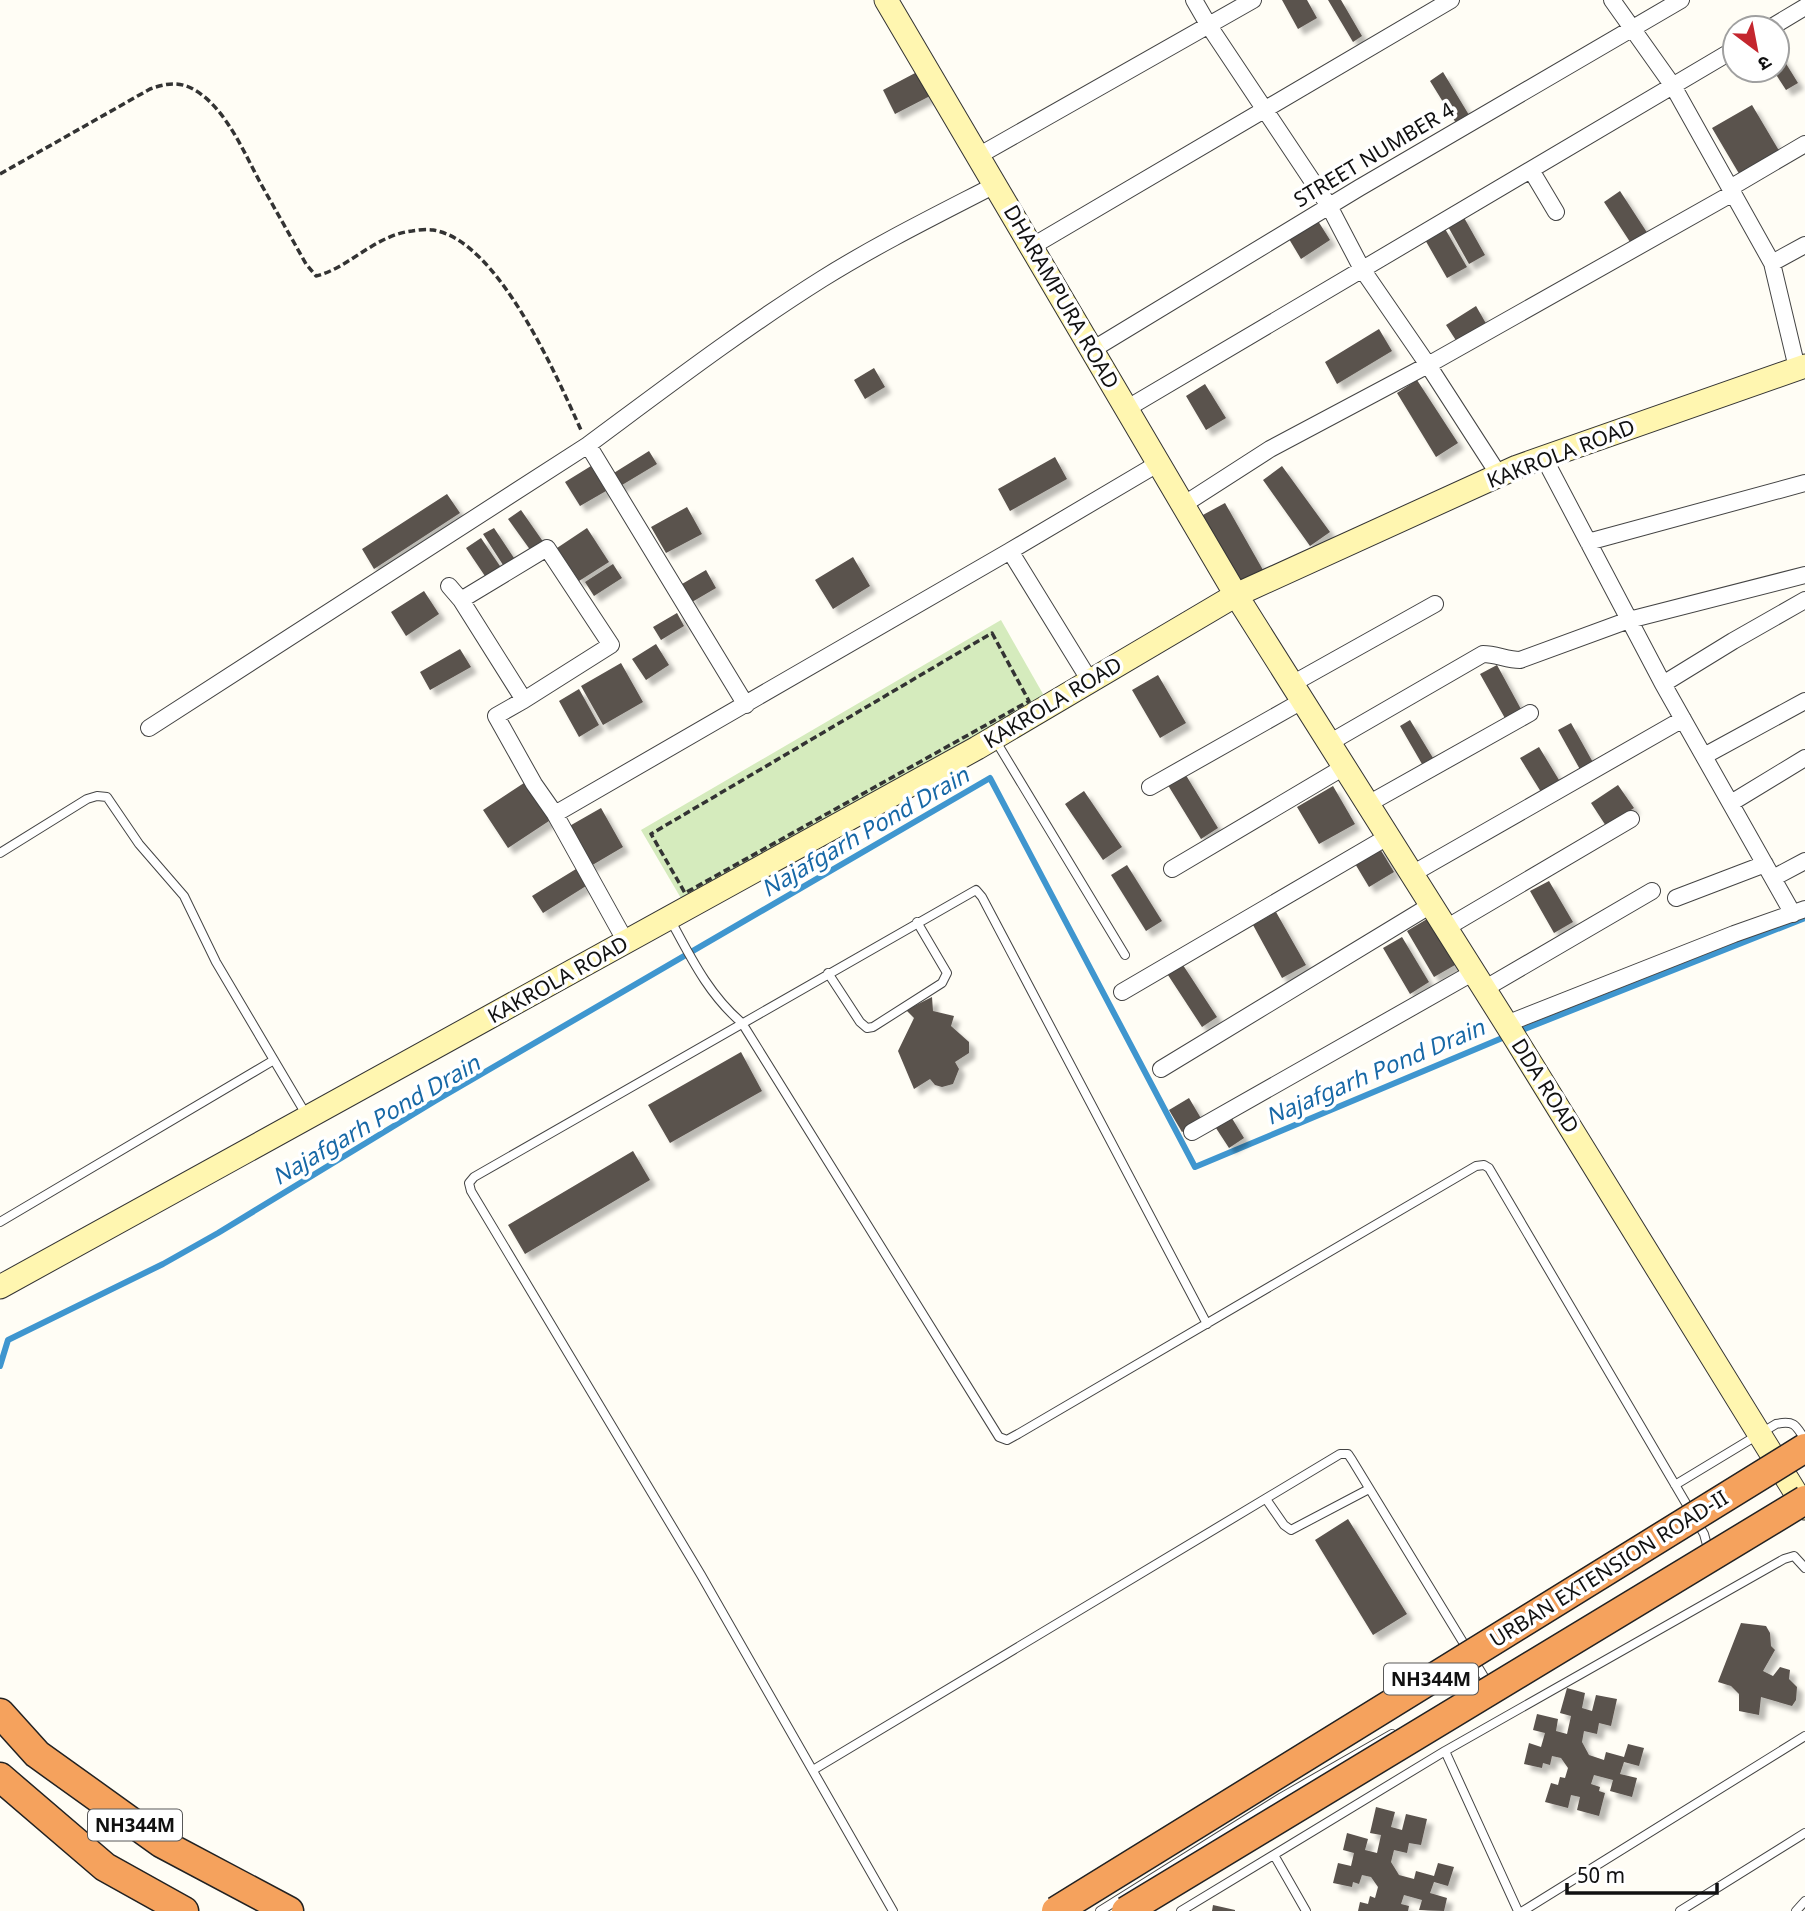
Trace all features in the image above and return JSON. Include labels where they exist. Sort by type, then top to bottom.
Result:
[{"type":"highway","name":"URBAN EXTENSION ROAD-II","points":[[1056,1911],[1805,1448]]},
{"type":"highway","name":"URBAN EXTENSION ROAD-II","points":[[1126,1911],[1805,1500]]},
{"type":"highway","name":"NH344M","points":[[0,1713],[37,1754],[161,1843],[289,1911]]},
{"type":"highway","name":"NH344M","points":[[0,1777],[105,1867],[184,1911]]},
{"type":"street","name":"DHARAMPURA ROAD","points":[[886,0],[1236,595]]},
{"type":"street","points":[[1194,0],[1329,206],[1362,269],[1499,475]]},
{"type":"street","points":[[978,156],[1253,0]]},
{"type":"street","points":[[1031,247],[1451,0]]},
{"type":"street","points":[[1612,0],[1672,86],[1772,263],[1801,367]]},
{"type":"street","name":"STREET NUMBER 4","points":[[1092,350],[1329,206],[1681,0]]},
{"type":"street","points":[[1126,409],[1721,57]]},
{"type":"street","points":[[1183,505],[1270,449],[1428,365],[1732,191],[1805,144]]},
{"type":"street","points":[[1531,170],[1556,212]]},
{"type":"street","points":[[149,728],[588,445],[759,320],[824,278],[995,185]]},
{"type":"street","points":[[1772,263],[1805,245]]},
{"type":"street","name":"KAKROLA ROAD","points":[[0,1287],[994,738],[1236,595],[1499,475],[1801,367]]},
{"type":"street","points":[[588,445],[746,705]]},
{"type":"street","points":[[1512,1034],[1734,934],[1799,912],[1769,871],[1663,684],[1544,457]]},
{"type":"street","points":[[555,814],[1158,463]]},
{"type":"street","points":[[1588,541],[1805,483]]},
{"type":"street","points":[[461,600],[547,548],[611,645],[496,716],[534,784],[555,814],[626,942]]},
{"type":"street","points":[[1010,551],[1090,681]]},
{"type":"street","points":[[1329,743],[1483,654],[1520,660],[1629,620],[1805,575]]},
{"type":"street","points":[[449,586],[461,600],[524,700]]},
{"type":"street","name":"DDA ROAD","points":[[1236,595],[1479,980],[1805,1508]]},
{"type":"street","points":[[1663,684],[1805,600]]},
{"type":"street","points":[[1150,787],[1435,604]]},
{"type":"street","points":[[1704,756],[1805,701]]},
{"type":"street","points":[[1368,804],[1530,713]]},
{"type":"street","points":[[1412,874],[1683,719]]},
{"type":"street","points":[[1731,803],[1805,758]]},
{"type":"street","points":[[1172,869],[1344,767]]},
{"type":"street","points":[[1446,928],[1631,820]]},
{"type":"street","points":[[1122,992],[1389,836]]},
{"type":"street","points":[[1676,898],[1805,861]]},
{"type":"street","points":[[1192,1132],[1652,891]]},
{"type":"street","points":[[1161,1069],[1431,905]]},
{"type":"lane","points":[[994,738],[1125,955]]},
{"type":"lane","points":[[0,853],[87,799],[107,797],[139,844],[184,896],[216,962],[308,1118]]},
{"type":"lane","points":[[893,1911],[701,1575],[471,1191],[469,1183],[474,1177],[976,890],[1207,1324]]},
{"type":"lane","points":[[670,918],[700,975],[727,1010],[742,1023],[999,1437],[1007,1440],[1476,1166],[1483,1164],[1489,1168],[1704,1534],[1707,1545],[1704,1556],[1534,1653]]},
{"type":"lane","points":[[828,973],[860,1022],[867,1028],[873,1027],[946,978],[947,974],[917,922]]},
{"type":"lane","points":[[0,1222],[274,1060]]},
{"type":"lane","points":[[1675,1485],[1776,1424],[1787,1422],[1796,1426],[1805,1440]]},
{"type":"lane","points":[[813,1770],[1340,1454],[1348,1454],[1352,1460],[1486,1680]]},
{"type":"lane","points":[[1266,1499],[1284,1525],[1291,1530],[1369,1489]]},
{"type":"lane","points":[[1181,1911],[1445,1751],[1784,1559],[1794,1556],[1805,1568]]},
{"type":"lane","points":[[1474,1687],[1498,1673]]},
{"type":"lane","points":[[1100,1911],[1282,1797],[1402,1728]]},
{"type":"lane","points":[[1445,1751],[1521,1911],[1805,1736]]},
{"type":"lane","points":[[1681,1911],[1805,1833]]},
{"type":"lane","points":[[1273,1855],[1306,1911]]},
{"type":"lane","points":[[1796,1911],[1805,1901]]},
{"type":"path","points":[[0,174],[150,89],[171,84],[193,89],[214,106],[245,150],[258,179],[306,264],[316,276],[379,241],[410,231],[433,230],[453,238],[477,255],[515,301],[545,351],[588,445]]},
{"type":"path","points":[[992,633],[1029,701],[685,893],[651,834],[992,633]]},
{"type":"green space","points":[[1001,620],[1047,701],[682,900],[641,830]]},
{"type":"building","points":[[1282,0],[1307,0],[1317,18],[1298,29]]},
{"type":"building","points":[[1328,0],[1341,0],[1362,36],[1353,42]]},
{"type":"building","points":[[917,72],[930,96],[895,114],[883,90]]},
{"type":"building","points":[[1443,72],[1469,115],[1456,123],[1430,81]]},
{"type":"building","points":[[1791,72],[1798,83],[1786,90],[1782,84],[1791,84]]},
{"type":"building","points":[[1752,105],[1781,154],[1741,177],[1712,128]]},
{"type":"building","points":[[1620,191],[1648,234],[1632,245],[1604,202]]},
{"type":"building","points":[[1462,214],[1485,255],[1469,264],[1446,223]]},
{"type":"building","points":[[1318,221],[1330,240],[1301,259],[1289,239]]},
{"type":"building","points":[[1444,227],[1467,267],[1447,278],[1424,238]]},
{"type":"building","points":[[1476,306],[1488,327],[1459,345],[1446,325]]},
{"type":"building","points":[[1379,329],[1392,351],[1337,384],[1325,362]]},
{"type":"building","points":[[874,368],[885,387],[865,399],[854,380]]},
{"type":"building","points":[[1417,380],[1458,443],[1436,457],[1397,393]]},
{"type":"building","points":[[1205,384],[1226,418],[1206,430],[1186,396]]},
{"type":"building","points":[[649,451],[657,464],[617,488],[609,476]]},
{"type":"building","points":[[1055,457],[1067,479],[1010,511],[998,489]]},
{"type":"building","points":[[591,466],[606,491],[580,506],[565,482]]},
{"type":"building","points":[[1282,466],[1330,532],[1310,546],[1263,480]]},
{"type":"building","points":[[447,494],[460,513],[374,569],[362,549]]},
{"type":"building","points":[[1225,503],[1267,577],[1242,590],[1201,516]]},
{"type":"building","points":[[687,507],[702,534],[666,553],[651,527]]},
{"type":"building","points":[[521,510],[544,543],[531,551],[508,519]]},
{"type":"building","points":[[494,528],[516,561],[505,568],[483,534]]},
{"type":"building","points":[[587,528],[609,562],[579,581],[557,548]]},
{"type":"building","points":[[481,538],[502,569],[487,579],[466,548]]},
{"type":"building","points":[[853,557],[870,586],[833,609],[815,580]]},
{"type":"building","points":[[613,564],[622,578],[594,596],[585,582]]},
{"type":"building","points":[[706,570],[716,588],[692,602],[682,584]]},
{"type":"building","points":[[424,591],[439,614],[406,636],[391,612]]},
{"type":"building","points":[[677,613],[684,626],[661,640],[653,627]]},
{"type":"building","points":[[656,644],[669,665],[646,680],[632,659]]},
{"type":"building","points":[[460,649],[471,667],[430,690],[420,672]]},
{"type":"building","points":[[621,663],[643,702],[603,725],[581,686]]},
{"type":"building","points":[[1497,665],[1522,711],[1506,720],[1480,674]]},
{"type":"building","points":[[1158,675],[1186,723],[1160,738],[1132,690]]},
{"type":"building","points":[[579,689],[599,725],[579,737],[559,701]]},
{"type":"building","points":[[1410,720],[1433,758],[1422,764],[1400,726]]},
{"type":"building","points":[[1571,723],[1595,766],[1582,773],[1558,730]]},
{"type":"building","points":[[1539,747],[1559,780],[1541,792],[1520,758]]},
{"type":"building","points":[[1184,772],[1218,828],[1201,839],[1166,782]]},
{"type":"building","points":[[527,781],[552,819],[508,848],[483,810]]},
{"type":"building","points":[[1618,785],[1634,808],[1606,826],[1591,803]]},
{"type":"building","points":[[1333,786],[1355,824],[1319,844],[1297,807]]},
{"type":"building","points":[[1084,791],[1122,847],[1103,860],[1065,804]]},
{"type":"building","points":[[601,808],[623,847],[589,867],[566,828]]},
{"type":"building","points":[[1379,847],[1394,872],[1369,887],[1354,862]]},
{"type":"building","points":[[1127,865],[1162,921],[1146,931],[1111,875]]},
{"type":"building","points":[[576,869],[586,886],[543,913],[532,896]]},
{"type":"building","points":[[1549,881],[1573,922],[1554,933],[1530,891]]},
{"type":"building","points":[[1276,912],[1306,965],[1282,978],[1253,925]]},
{"type":"building","points":[[1427,919],[1455,965],[1434,977],[1407,931]]},
{"type":"building","points":[[1402,937],[1429,982],[1410,994],[1383,948]]},
{"type":"building","points":[[1181,962],[1217,1017],[1202,1027],[1166,972]]},
{"type":"building","points":[[932,997],[933,1011],[954,1016],[951,1026],[969,1042],[969,1053],[955,1062],[959,1069],[953,1084],[942,1087],[935,1085],[930,1079],[914,1089],[898,1051],[914,1018],[906,1010]]},
{"type":"building","points":[[741,1052],[762,1091],[670,1143],[648,1105]]},
{"type":"building","points":[[1189,1098],[1202,1120],[1182,1132],[1169,1110]]},
{"type":"building","points":[[1230,1115],[1244,1138],[1229,1148],[1214,1125]]},
{"type":"building","points":[[633,1151],[650,1180],[525,1254],[508,1225]]},
{"type":"building","points":[[1348,1519],[1407,1614],[1373,1635],[1315,1540]]},
{"type":"building","points":[[1741,1623],[1766,1626],[1770,1633],[1771,1646],[1775,1650],[1763,1671],[1773,1676],[1780,1667],[1790,1670],[1789,1679],[1797,1687],[1796,1700],[1792,1706],[1761,1697],[1759,1715],[1739,1711],[1739,1694],[1731,1686],[1718,1682]]},
{"type":"building","points":[[1567,1688],[1585,1693],[1582,1708],[1592,1711],[1596,1695],[1617,1699],[1611,1726],[1599,1723],[1597,1734],[1584,1731],[1582,1742],[1589,1755],[1604,1760],[1606,1752],[1624,1757],[1628,1744],[1644,1748],[1639,1766],[1624,1762],[1620,1774],[1637,1778],[1632,1797],[1610,1791],[1613,1780],[1594,1775],[1591,1784],[1600,1787],[1599,1791],[1605,1793],[1599,1816],[1577,1810],[1580,1797],[1571,1795],[1568,1808],[1545,1802],[1551,1783],[1558,1785],[1560,1777],[1565,1778],[1568,1768],[1561,1758],[1552,1756],[1550,1765],[1543,1763],[1542,1768],[1524,1764],[1529,1743],[1541,1747],[1545,1733],[1533,1730],[1537,1714],[1558,1719],[1556,1731],[1567,1734],[1571,1716],[1560,1713]]},
{"type":"building","points":[[1376,1807],[1395,1812],[1391,1827],[1402,1830],[1406,1814],[1427,1819],[1421,1845],[1409,1843],[1407,1853],[1394,1850],[1391,1862],[1399,1875],[1414,1879],[1416,1871],[1434,1876],[1438,1863],[1454,1867],[1448,1886],[1434,1882],[1430,1893],[1447,1898],[1444,1911],[1419,1910],[1422,1900],[1404,1895],[1401,1904],[1409,1906],[1408,1911],[1358,1911],[1360,1902],[1368,1904],[1370,1896],[1375,1898],[1378,1887],[1371,1877],[1362,1875],[1359,1884],[1353,1882],[1352,1887],[1333,1883],[1338,1863],[1351,1866],[1354,1853],[1343,1850],[1347,1833],[1368,1839],[1365,1850],[1377,1853],[1381,1835],[1370,1833]]},
{"type":"building","points":[[1213,1905],[1235,1910],[1235,1911],[1212,1911]]},
{"type":"waterway","name":"Najafgarh Pond Drain","points":[[0,1366],[8,1340],[163,1264],[218,1233],[435,1101],[990,778],[1195,1167],[1507,1036]]},
{"type":"waterway","name":"Najafgarh Pond Drain","points":[[1517,1032],[1805,918]]}]
